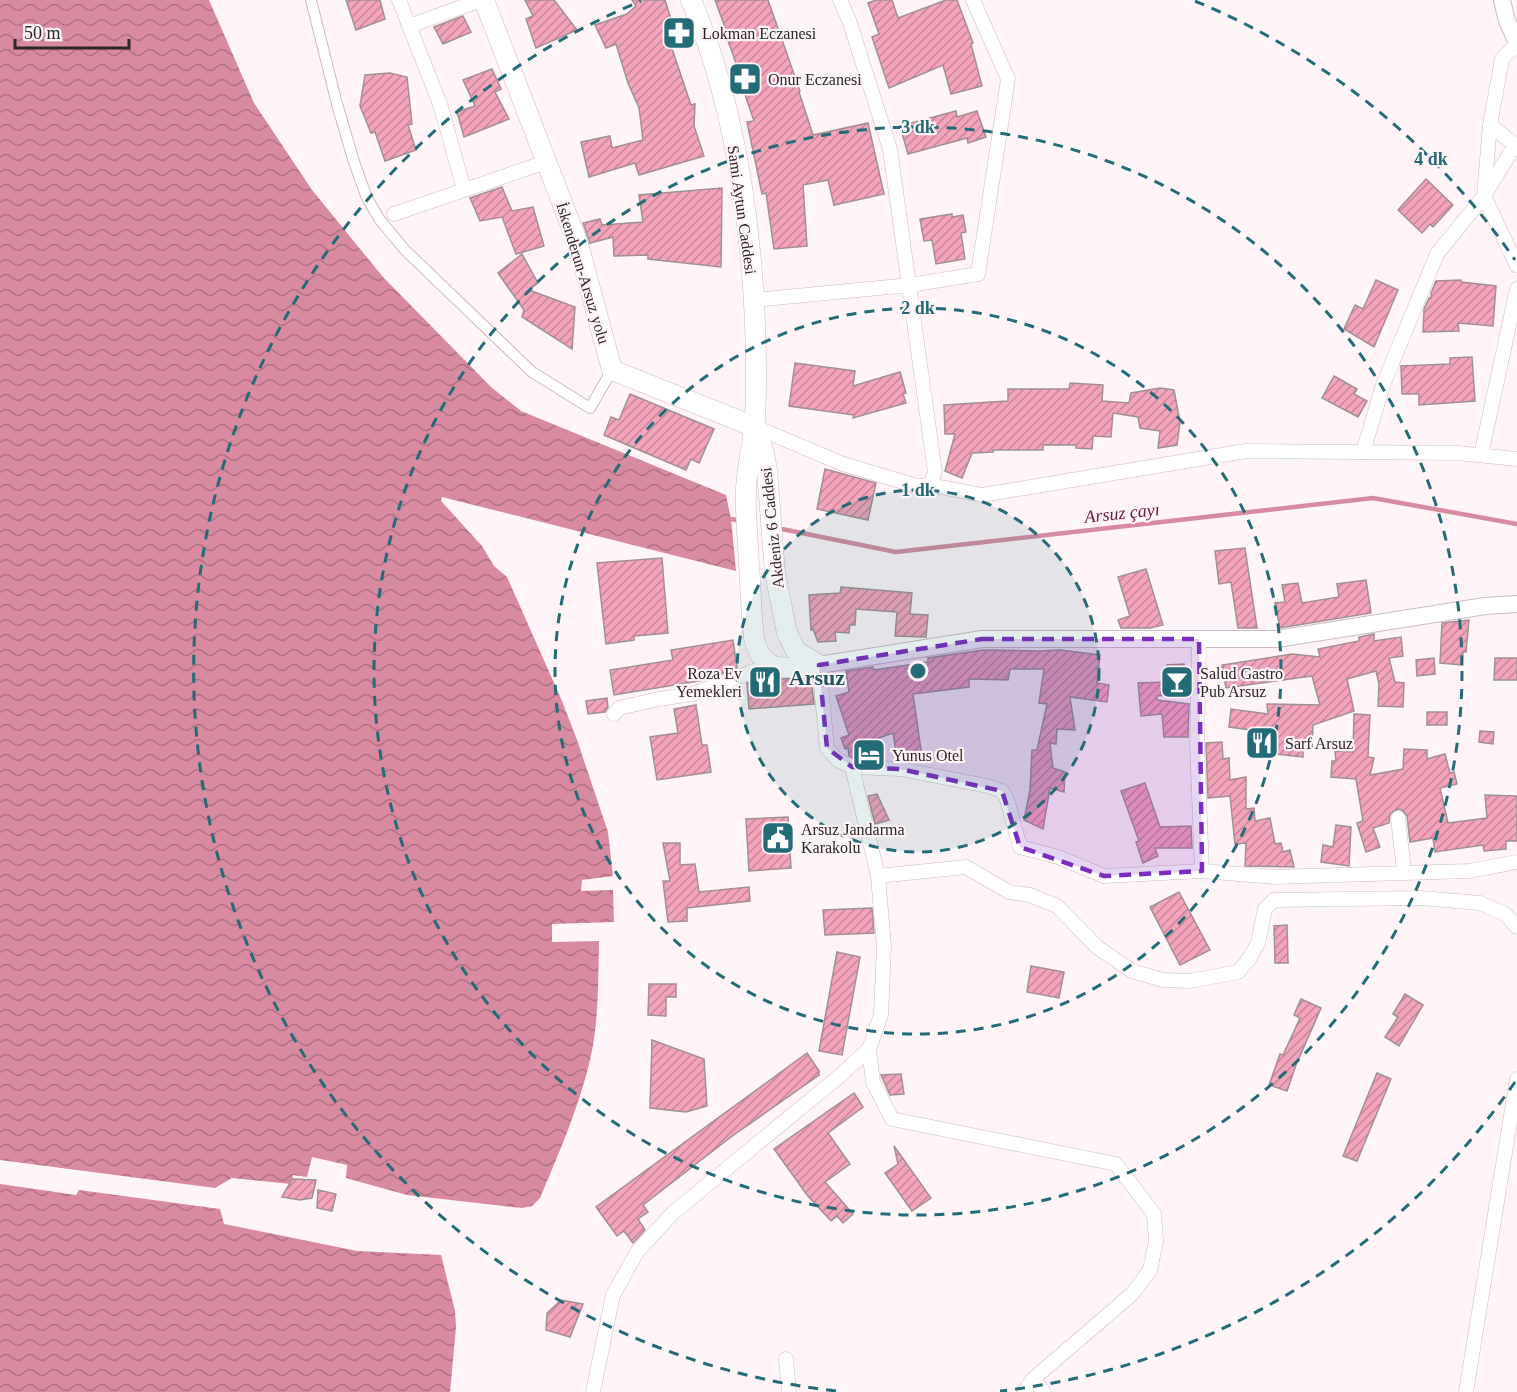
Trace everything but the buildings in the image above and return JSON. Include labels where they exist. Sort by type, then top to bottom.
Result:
[{"type":"main road","name":"İskenderun-Arsuz yolu","points":[[482,0],[578,244],[612,370]]},
{"type":"main road","name":"Sami Aytun Caddesi","points":[[691,0],[714,67],[734,145],[744,209],[754,300],[754,427]]},
{"type":"main road","points":[[612,370],[754,427]]},
{"type":"main road","name":"Akdeniz 6 Caddesi","points":[[754,427],[764,453],[767,470],[778,596],[790,643],[796,651],[819,665]]},
{"type":"main road","name":"Akdeniz 6 Caddesi","points":[[754,427],[746,489],[751,598],[756,648],[760,656],[770,665]]},
{"type":"main road","points":[[770,665],[781,667],[819,665]]},
{"type":"street","points":[[311,0],[354,162],[367,198],[380,220],[405,250],[532,372],[590,408],[612,370]]},
{"type":"street","points":[[399,0],[440,104],[464,189]]},
{"type":"street","points":[[410,26],[482,0]]},
{"type":"street","points":[[840,0],[849,20],[890,149],[935,472],[930,485]]},
{"type":"street","points":[[754,300],[910,285],[978,274],[1008,79],[973,0]]},
{"type":"street","points":[[1502,0],[1507,21],[1517,43],[1502,59],[1490,124],[1484,196],[1517,266]]},
{"type":"street","points":[[1363,452],[1383,385],[1437,254],[1484,196],[1516,146],[1490,124]]},
{"type":"street","points":[[394,214],[546,162]]},
{"type":"street","points":[[1481,455],[1517,289]]},
{"type":"street","points":[[754,427],[843,464],[917,486],[930,485],[982,495],[1246,451],[1458,453],[1517,459]]},
{"type":"street","points":[[1517,604],[1485,606],[1276,639],[982,639],[819,665],[827,748],[838,760],[852,767],[900,769],[988,786],[1002,792],[1007,799],[1020,847],[1058,857],[1104,876],[1202,871],[1274,877],[1404,871],[1470,871],[1517,862]]},
{"type":"street","points":[[1199,639],[1197,744],[1202,871]]},
{"type":"street","points":[[614,714],[619,708],[696,693],[770,665]]},
{"type":"street","points":[[852,767],[878,876],[884,946],[881,1015],[869,1049],[873,1082],[892,1119],[1116,1164],[1154,1214],[1156,1241],[1150,1270],[1132,1294],[1033,1379],[1024,1392]]},
{"type":"street","points":[[1398,818],[1404,871]]},
{"type":"street","points":[[878,876],[966,867],[1009,892],[1030,895],[1057,906],[1097,947],[1132,971],[1163,980],[1190,981],[1238,972],[1258,943],[1265,909],[1274,900],[1421,898],[1480,903],[1505,914],[1517,927]]},
{"type":"street","points":[[593,1392],[613,1295],[638,1252],[673,1213],[834,1081],[869,1049]]},
{"type":"street","points":[[1466,1392],[1517,1079]]},
{"type":"street","points":[[786,1359],[789,1392]]},
{"type":"street","points":[[1033,1379],[1044,1392]]},
{"type":"highlighted area","points":[[982,639],[1199,639],[1202,871],[1104,876],[1020,847],[1002,791],[900,769],[852,767],[827,748],[819,665]]},
{"type":"water","points":[[0,0],[209,0],[254,103],[312,190],[383,277],[491,387],[521,411],[726,495],[731,519],[736,571],[442,497],[441,501],[482,546],[494,566],[507,577],[562,701],[608,832],[613,876],[582,880],[581,891],[613,890],[614,922],[552,924],[552,942],[599,941],[597,1016],[590,1060],[574,1112],[540,1198],[532,1206],[522,1208],[407,1195],[346,1178],[347,1165],[312,1157],[307,1177],[293,1175],[291,1184],[232,1178],[215,1188],[0,1160]]},
{"type":"water","points":[[0,1184],[76,1195],[79,1190],[220,1209],[224,1224],[357,1251],[441,1255],[455,1311],[456,1327],[450,1392],[0,1392]]},
{"type":"waterway","name":"Arsuz çayı","points":[[777,528],[896,552],[1373,498],[1517,524]]},
{"type":"waterway","name":"Arsuz çayı","points":[[731,519],[742,521]]},
{"type":"place","name":"Lokman Eczanesi","points":[[679,33]]},
{"type":"place","name":"Onur Eczanesi","points":[[745,79]]},
{"type":"place","name":"Roza Ev Yemekleri","points":[[765,682]]},
{"type":"place","name":"Salud Gastro Pub Arsuz","points":[[1177,682]]},
{"type":"place","name":"Sarf Arsuz","points":[[1262,743]]},
{"type":"place","name":"Yunus Otel","points":[[869,755]]},
{"type":"place","name":"Arsuz Jandarma Karakolu","points":[[778,838]]},
{"type":"district","name":"Arsuz","points":[[817,677]]}]
